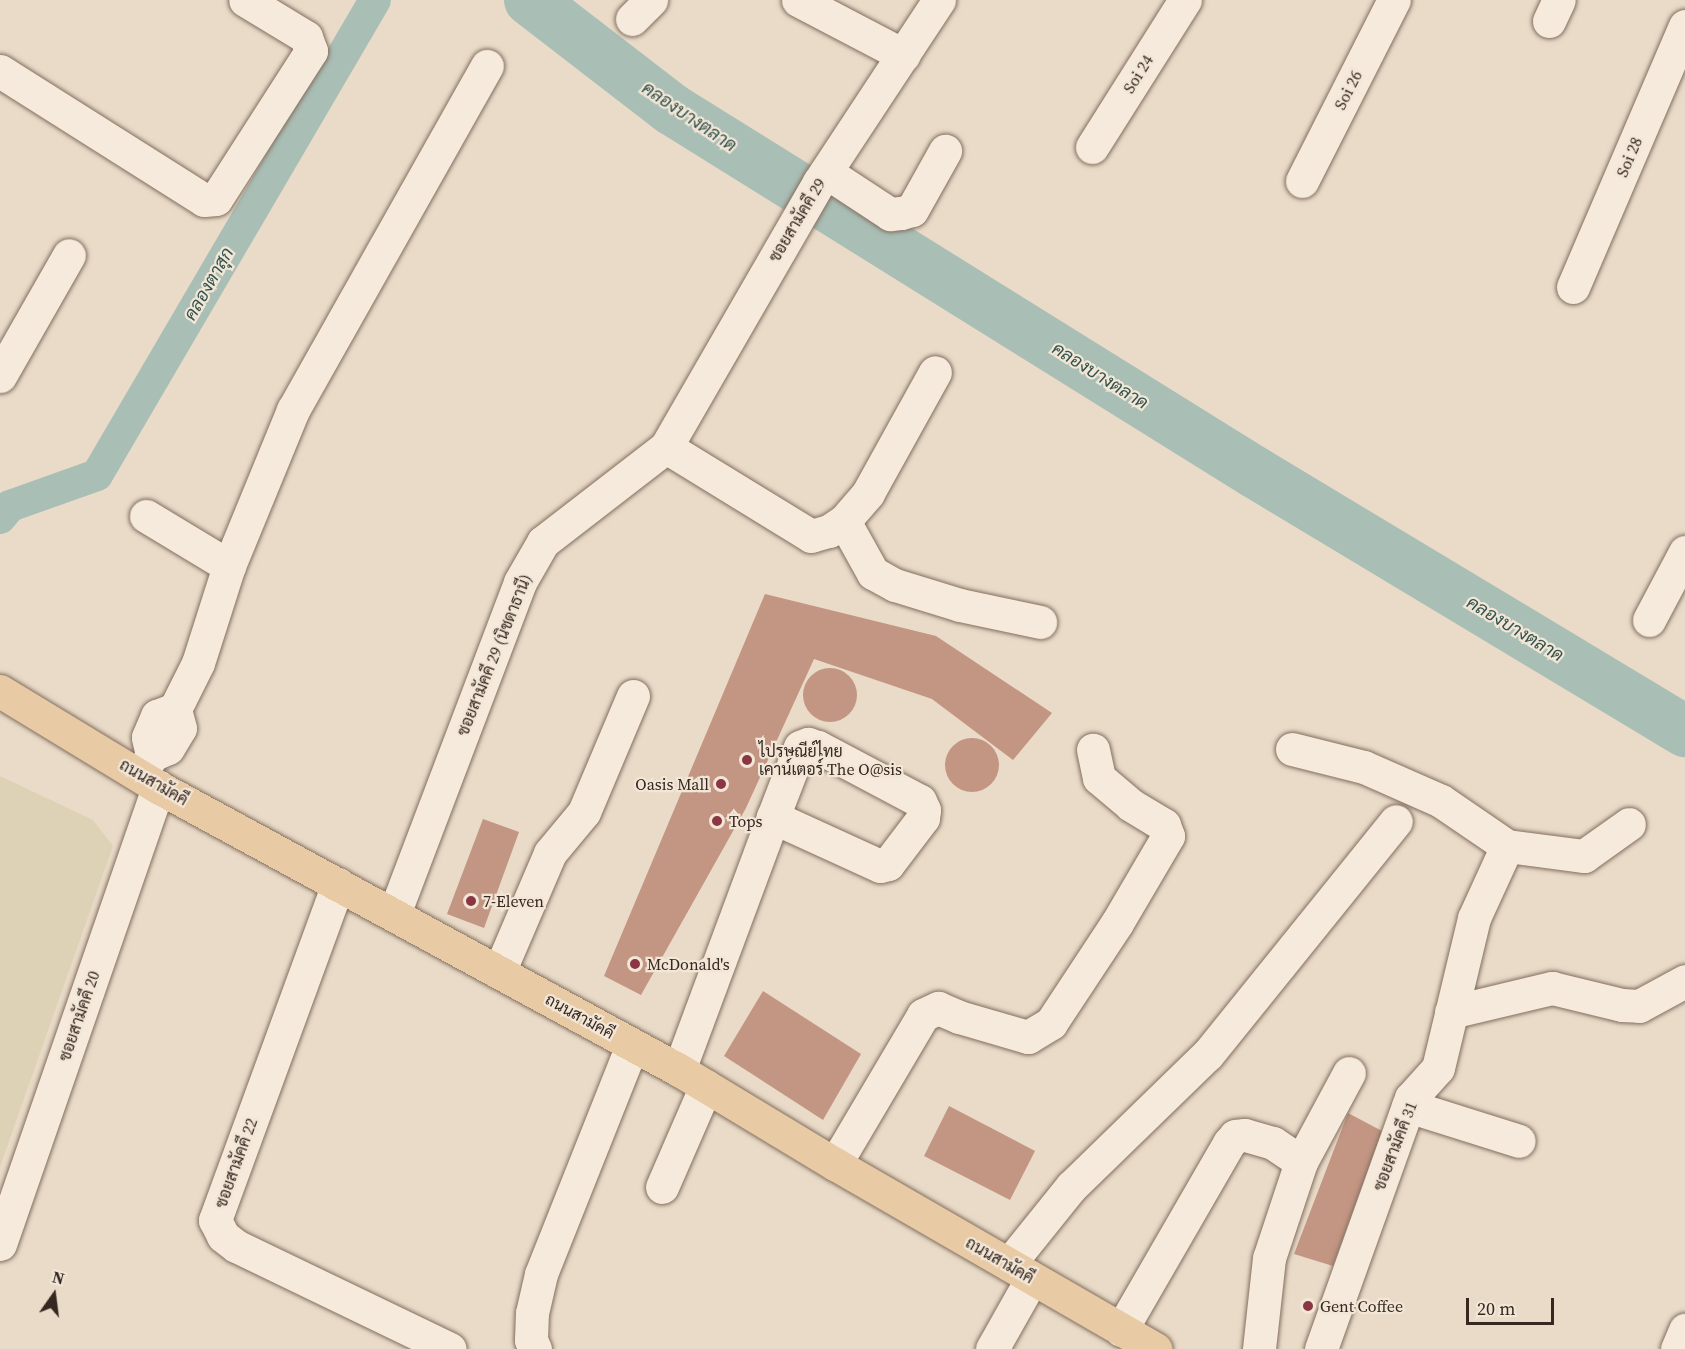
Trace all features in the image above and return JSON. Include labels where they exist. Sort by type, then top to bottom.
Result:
[{"type":"main road","name":"ถนนสามัคคี","points":[[0,691],[150,772],[338,884],[692,1078],[835,1164],[1155,1349]]},
{"type":"street","points":[[0,71],[204,200],[216,199],[311,51],[306,37],[245,0]]},
{"type":"street","points":[[798,0],[903,55]]},
{"type":"street","name":"ซอยสามัคคี 29","points":[[666,447],[823,177],[939,0]]},
{"type":"street","name":"Soi 24","points":[[1092,147],[1185,0]]},
{"type":"street","name":"Soi 26","points":[[1302,181],[1394,0]]},
{"type":"street","name":"Soi 28","points":[[1573,287],[1685,26]]},
{"type":"street","points":[[150,772],[180,728],[175,709],[198,663],[229,566],[293,410],[487,66]]},
{"type":"street","points":[[823,177],[890,214],[901,213],[912,210],[945,151]]},
{"type":"street","points":[[0,376],[69,255]]},
{"type":"street","points":[[666,447],[811,536],[829,531],[844,521],[868,493],[935,372]]},
{"type":"street","name":"ซอยสามัคคี 29 (นิชดาธานี)","points":[[394,914],[520,582],[543,542],[666,447]]},
{"type":"street","points":[[146,516],[229,566]]},
{"type":"street","points":[[844,521],[873,573],[895,585],[960,605],[1040,622]]},
{"type":"street","points":[[1649,620],[1685,552]]},
{"type":"street","points":[[499,972],[550,853],[584,812],[633,696]]},
{"type":"street","points":[[1292,749],[1364,767],[1441,801],[1507,846],[1584,856],[1629,824]]},
{"type":"street","points":[[835,1164],[923,1016],[938,1008],[959,1017],[1028,1037],[1051,1023],[1117,923],[1168,836],[1164,825],[1131,805],[1099,778],[1093,750]]},
{"type":"street","name":"ซอยสามัคคี 20","points":[[0,1244],[150,772]]},
{"type":"street","points":[[662,1187],[692,1078],[773,817]]},
{"type":"street","points":[[992,1349],[1020,1271],[1071,1187],[1208,1054],[1396,821]]},
{"type":"street","name":"ซอยสามัคคี 31","points":[[1321,1349],[1411,1098],[1438,1068],[1474,918],[1507,846]]},
{"type":"street","name":"ซอยสามัคคี 22","points":[[338,884],[215,1220],[223,1236],[236,1246],[450,1349]]},
{"type":"street","points":[[1451,1012],[1552,988],[1622,1005],[1639,1006],[1685,981]]},
{"type":"street","points":[[535,1349],[531,1340],[532,1313],[541,1274],[632,1045]]},
{"type":"street","points":[[1259,1349],[1269,1258],[1301,1162],[1348,1073]]},
{"type":"street","points":[[1408,1106],[1519,1141]]},
{"type":"street","points":[[1121,1330],[1235,1136],[1245,1135],[1273,1143],[1301,1162]]},
{"type":"street","points":[[1677,1349],[1685,1330]]},
{"type":"shaded area","points":[[0,776],[93,820],[113,846],[0,1167]]},
{"type":"building","name":"Oasis Mall","points":[[765,594],[936,636],[1052,713],[1013,760],[932,699],[814,659],[746,808],[641,995],[604,976]]},
{"type":"building","points":[[825,668],[835,668],[849,676],[855,685],[857,695],[855,705],[849,714],[835,722],[825,722],[808,710],[803,700],[803,690],[815,673]]},
{"type":"building","points":[[967,738],[977,738],[987,742],[995,750],[999,765],[995,780],[987,788],[977,792],[967,792],[957,788],[949,780],[945,770],[945,760],[949,750],[957,742]]},
{"type":"building","points":[[483,819],[519,832],[484,928],[447,914]]},
{"type":"building","points":[[763,991],[861,1054],[823,1120],[724,1056]]},
{"type":"building","points":[[949,1106],[1035,1151],[1010,1200],[924,1156]]},
{"type":"building","points":[[1348,1113],[1382,1131],[1333,1266],[1294,1254]]},
{"type":"waterway","name":"คลองตาสุก","points":[[0,518],[10,506],[97,475],[375,0]]},
{"type":"waterway","name":"คลองบางตลาด","points":[[530,0],[673,110],[1256,473],[1685,731]]},
{"type":"waterway","points":[[545,10],[556,0]]},
{"type":"place","name":"ไปรษณีย์ไทย เคาน์เตอร์ The O@sis","points":[[747,760]]},
{"type":"place","name":"Oasis Mall","points":[[721,784]]},
{"type":"place","name":"Tops","points":[[717,821]]},
{"type":"place","name":"7-Eleven","points":[[471,901]]},
{"type":"place","name":"McDonald's","points":[[635,964]]},
{"type":"place","name":"Gent Coffee","points":[[1308,1306]]}]
